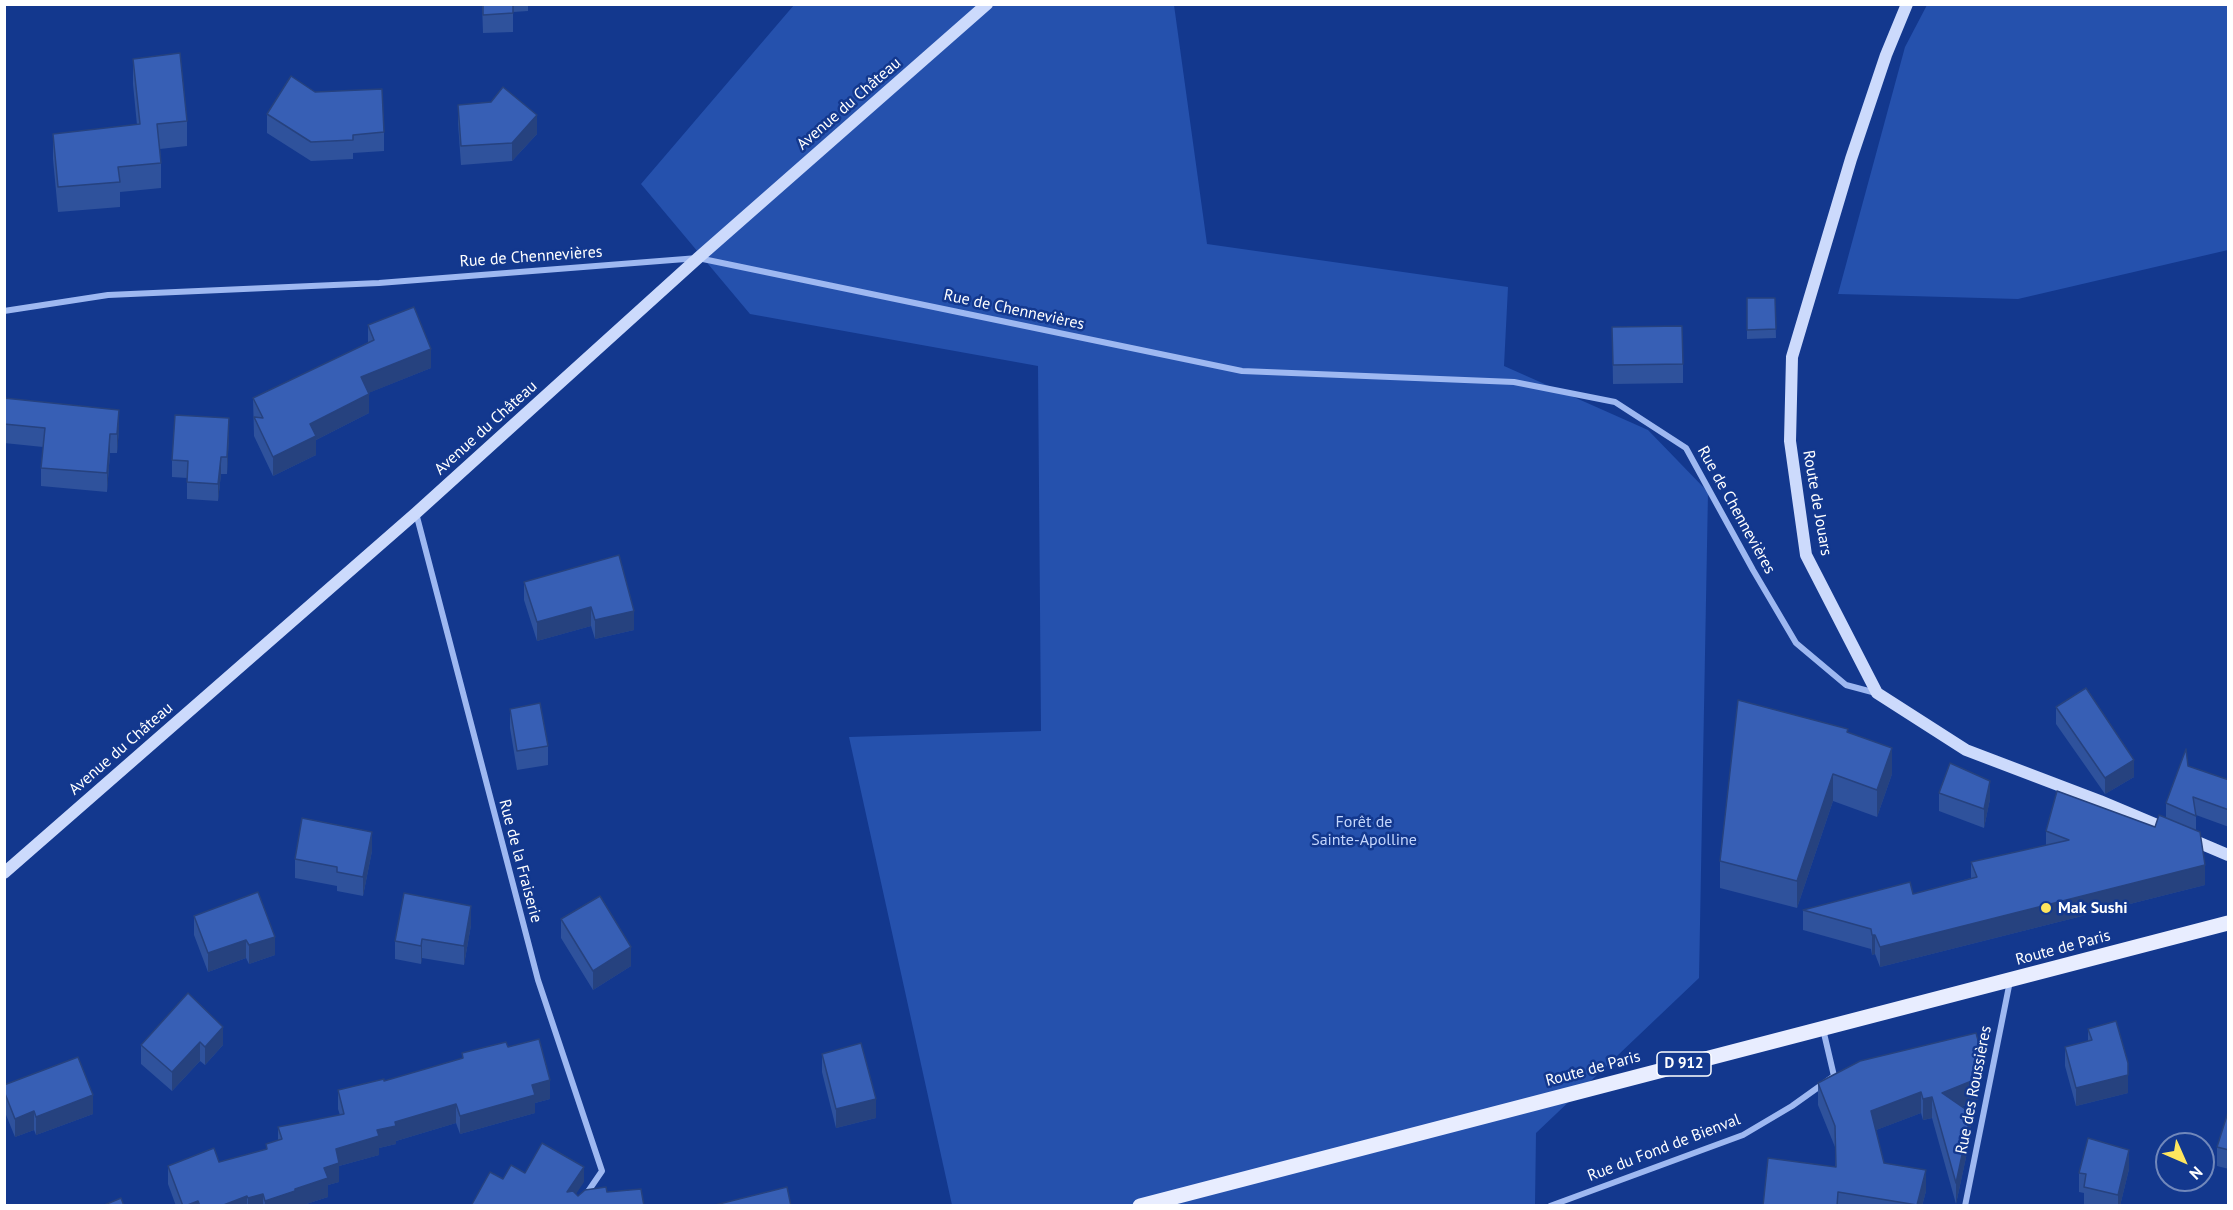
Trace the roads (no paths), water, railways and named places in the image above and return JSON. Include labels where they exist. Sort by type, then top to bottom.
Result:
[{"type":"main road","name":"Avenue du Château","points":[[4,873],[416,513],[698,258],[987,4]]},
{"type":"main road","name":"Route de Jouars","points":[[1876,693],[1806,555],[1790,441],[1792,357],[1851,159],[1886,55],[1908,4]]},
{"type":"main road","points":[[1876,693],[1966,750],[2100,801],[2229,855]]},
{"type":"main road","name":"Route de Paris","points":[[1140,1206],[2229,923]]},
{"type":"street","name":"Rue de Chennevières","points":[[4,311],[108,295],[379,283],[698,258],[1242,371],[1514,382],[1615,402],[1686,448],[1796,643],[1846,685],[1876,693]]},
{"type":"street","name":"Rue de la Fraiserie","points":[[416,513],[538,980],[602,1171],[578,1206]]},
{"type":"street","name":"Rue des Roussières","points":[[1965,1206],[2010,980]]},
{"type":"street","name":"Rue du Fond de Bienval","points":[[1550,1206],[1743,1135],[1792,1106],[1834,1076],[1823,1028]]},
{"type":"place","name":"Mak Sushi","points":[[2046,908]]},
{"type":"park label","name":"Forêt de Sainte-Apolline","points":[[1364,831]]}]
